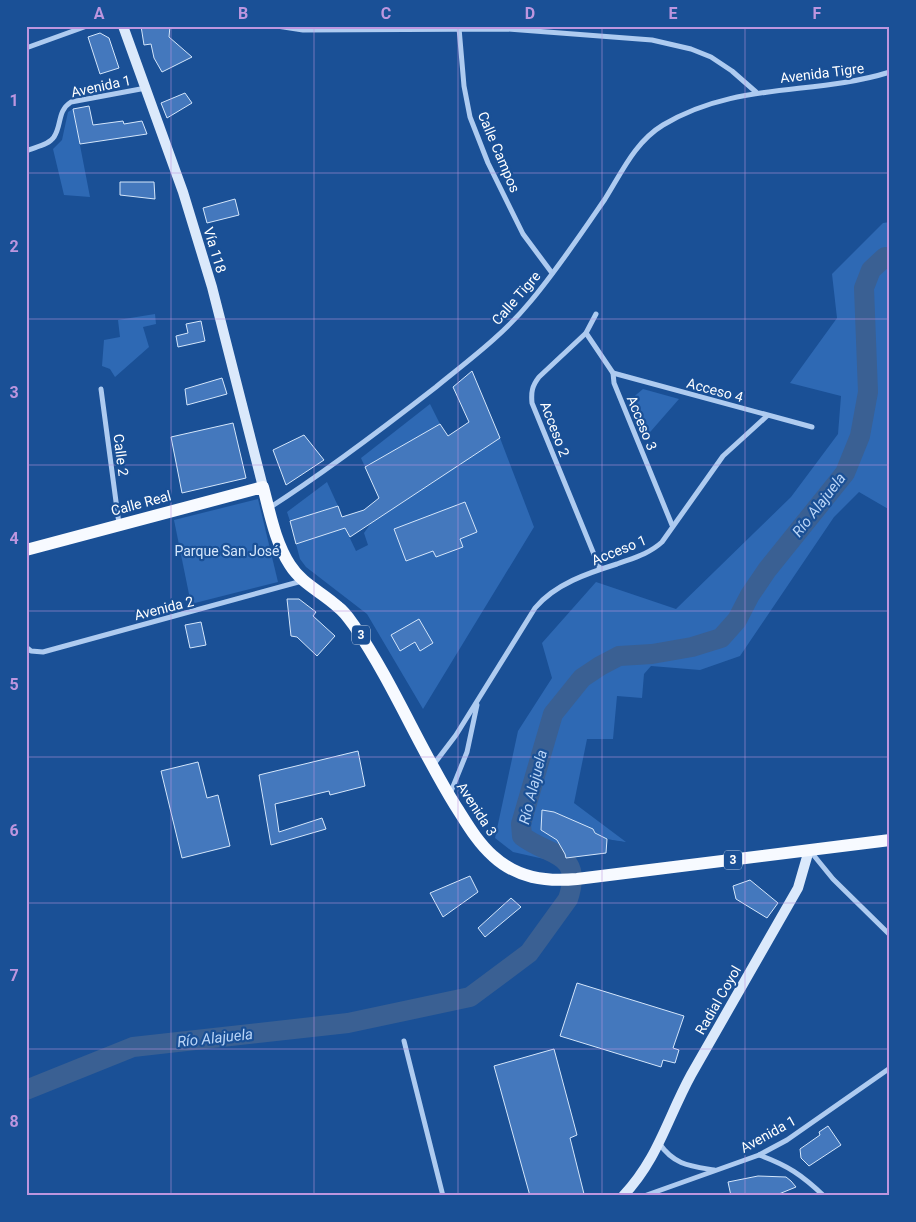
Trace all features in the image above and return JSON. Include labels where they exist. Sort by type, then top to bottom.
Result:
[{"type":"main road","name":"Vía 118","points":[[123,26],[183,192],[212,287],[263,487]]},
{"type":"main road","name":"Avenida 3","points":[[263,487],[283,552],[291,566],[303,581],[340,608],[353,624],[371,650],[450,796],[480,842],[500,863],[535,879],[560,881],[890,840]]},
{"type":"main road","name":"Calle Real","points":[[26,550],[263,487]]},
{"type":"main road","name":"Radial Coyol","points":[[623,1196],[649,1163],[678,1098],[798,888],[809,850]]},
{"type":"main road","name":"Radial Coyol","points":[[631,1196],[644,1179],[649,1163]]},
{"type":"street","points":[[26,48],[87,26]]},
{"type":"street","points":[[277,26],[303,30],[507,29],[652,40],[673,43],[711,57],[732,71],[756,92]]},
{"type":"street","name":"Calle Campos","points":[[459,28],[464,86],[470,117],[488,163],[524,234],[552,273]]},
{"type":"street","name":"Avenida Tigre","points":[[756,92],[858,81],[890,72]]},
{"type":"street","name":"Avenida 1","points":[[26,151],[48,142],[54,137],[65,106],[71,102],[146,88]]},
{"type":"street","name":"Calle Tigre","points":[[268,508],[322,473],[409,408],[490,343],[531,302],[586,226],[629,159],[644,140],[662,126],[705,105],[756,92]]},
{"type":"street","name":"Acceso 2","points":[[596,314],[586,332],[538,377],[533,384],[531,393],[532,403],[600,570]]},
{"type":"street","name":"Acceso 3","points":[[586,332],[613,373],[614,383],[672,525]]},
{"type":"street","name":"Acceso 4","points":[[613,373],[812,427]]},
{"type":"street","name":"Calle 2","points":[[101,389],[119,524]]},
{"type":"street","name":"Acceso 1","points":[[433,766],[456,736],[535,608],[544,597],[554,589],[653,550],[662,542],[672,525],[723,456],[768,416]]},
{"type":"street","name":"Avenida 2","points":[[29,649],[43,652],[303,581]]},
{"type":"street","name":"Acceso 1","points":[[450,796],[467,752],[478,699]]},
{"type":"street","points":[[809,850],[833,879],[890,935]]},
{"type":"street","points":[[404,1041],[443,1196]]},
{"type":"street","name":"Avenida 1","points":[[644,1196],[759,1155],[787,1140],[890,1068]]},
{"type":"street","points":[[659,1143],[666,1153],[681,1163],[717,1170]]},
{"type":"street","points":[[759,1155],[784,1164],[803,1177],[824,1196]]},
{"type":"green space","points":[[73,109],[90,197],[64,195],[53,149],[62,140],[68,112]]},
{"type":"green space","points":[[890,222],[890,510],[859,492],[834,517],[740,656],[700,670],[651,666],[644,674],[642,698],[617,696],[613,739],[587,739],[574,803],[626,842],[604,837],[593,829],[554,812],[543,810],[542,830],[557,840],[575,866],[513,852],[495,838],[518,731],[552,678],[542,643],[596,582],[676,609],[791,497],[838,434],[841,396],[790,383],[837,318],[832,274],[883,223]]},
{"type":"green space","points":[[155,314],[156,324],[143,327],[149,347],[115,377],[110,369],[102,366],[104,340],[120,337],[118,320]]},
{"type":"green space","points":[[643,389],[679,399],[644,439],[630,400]]},
{"type":"green space","points":[[430,404],[440,424],[365,467],[361,458]]},
{"type":"green space","points":[[500,438],[534,527],[423,709],[367,614],[306,567],[300,559],[296,544],[345,528],[356,551],[368,545],[364,533],[371,523]]},
{"type":"green space","points":[[327,482],[338,506],[290,521],[287,512]]},
{"type":"green space","name":"Parque San José","points":[[258,499],[278,582],[191,604],[174,520]]},
{"type":"building","points":[[141,26],[170,26],[169,37],[192,57],[162,72],[154,58],[151,44],[144,45]]},
{"type":"building","points":[[100,33],[109,38],[119,68],[100,74],[88,37]]},
{"type":"building","points":[[185,93],[192,103],[167,118],[161,103]]},
{"type":"building","points":[[89,106],[93,125],[123,121],[124,124],[142,121],[147,134],[80,144],[73,109]]},
{"type":"building","points":[[120,182],[154,182],[155,199],[120,195]]},
{"type":"building","points":[[235,199],[239,215],[207,223],[203,208]]},
{"type":"building","points":[[201,321],[205,341],[178,347],[176,336],[188,333],[186,324]]},
{"type":"building","points":[[472,371],[500,438],[350,537],[345,528],[296,544],[290,521],[338,506],[342,517],[364,510],[379,498],[365,467],[440,424],[448,436],[469,422],[453,387]]},
{"type":"building","points":[[222,378],[227,394],[187,405],[185,389]]},
{"type":"building","points":[[233,423],[246,478],[182,493],[171,437]]},
{"type":"building","points":[[304,435],[324,460],[286,485],[273,450]]},
{"type":"building","points":[[465,502],[477,532],[460,539],[463,547],[436,557],[433,551],[406,561],[394,529]]},
{"type":"building","points":[[287,599],[299,599],[316,612],[313,616],[335,636],[317,656],[297,637],[291,636]]},
{"type":"building","points":[[419,619],[433,643],[420,651],[415,642],[400,651],[391,635]]},
{"type":"building","points":[[201,622],[206,645],[190,648],[185,625]]},
{"type":"building","points":[[358,751],[365,786],[330,795],[329,791],[275,804],[279,832],[322,818],[326,829],[271,845],[259,775]]},
{"type":"building","points":[[198,762],[207,798],[218,795],[230,846],[182,858],[161,771]]},
{"type":"building","points":[[542,810],[554,812],[593,829],[595,833],[607,839],[606,853],[566,858],[557,840],[541,830]]},
{"type":"building","points":[[470,876],[478,892],[443,917],[430,893]]},
{"type":"building","points":[[750,880],[778,903],[767,918],[736,899],[733,886]]},
{"type":"building","points":[[511,898],[521,907],[485,937],[478,928]]},
{"type":"building","points":[[577,983],[684,1016],[673,1048],[679,1050],[675,1063],[663,1060],[661,1067],[560,1036]]},
{"type":"building","points":[[554,1049],[577,1135],[570,1138],[584,1194],[575,1196],[530,1196],[494,1066]]},
{"type":"building","points":[[828,1126],[841,1145],[809,1166],[801,1158],[800,1149],[820,1135],[819,1132]]},
{"type":"building","points":[[758,1176],[786,1177],[796,1187],[774,1196],[731,1196],[728,1182]]},
{"type":"waterway","name":"Río Alajuela","points":[[26,1090],[133,1047],[348,1023],[470,997],[529,953],[568,899],[572,883],[568,864],[561,857],[522,836],[521,824],[553,714],[582,678],[619,656],[652,654],[692,647],[721,638],[737,620],[750,595],[767,570],[845,473],[860,436],[868,392],[864,288],[871,270],[885,257],[890,257]]}]
